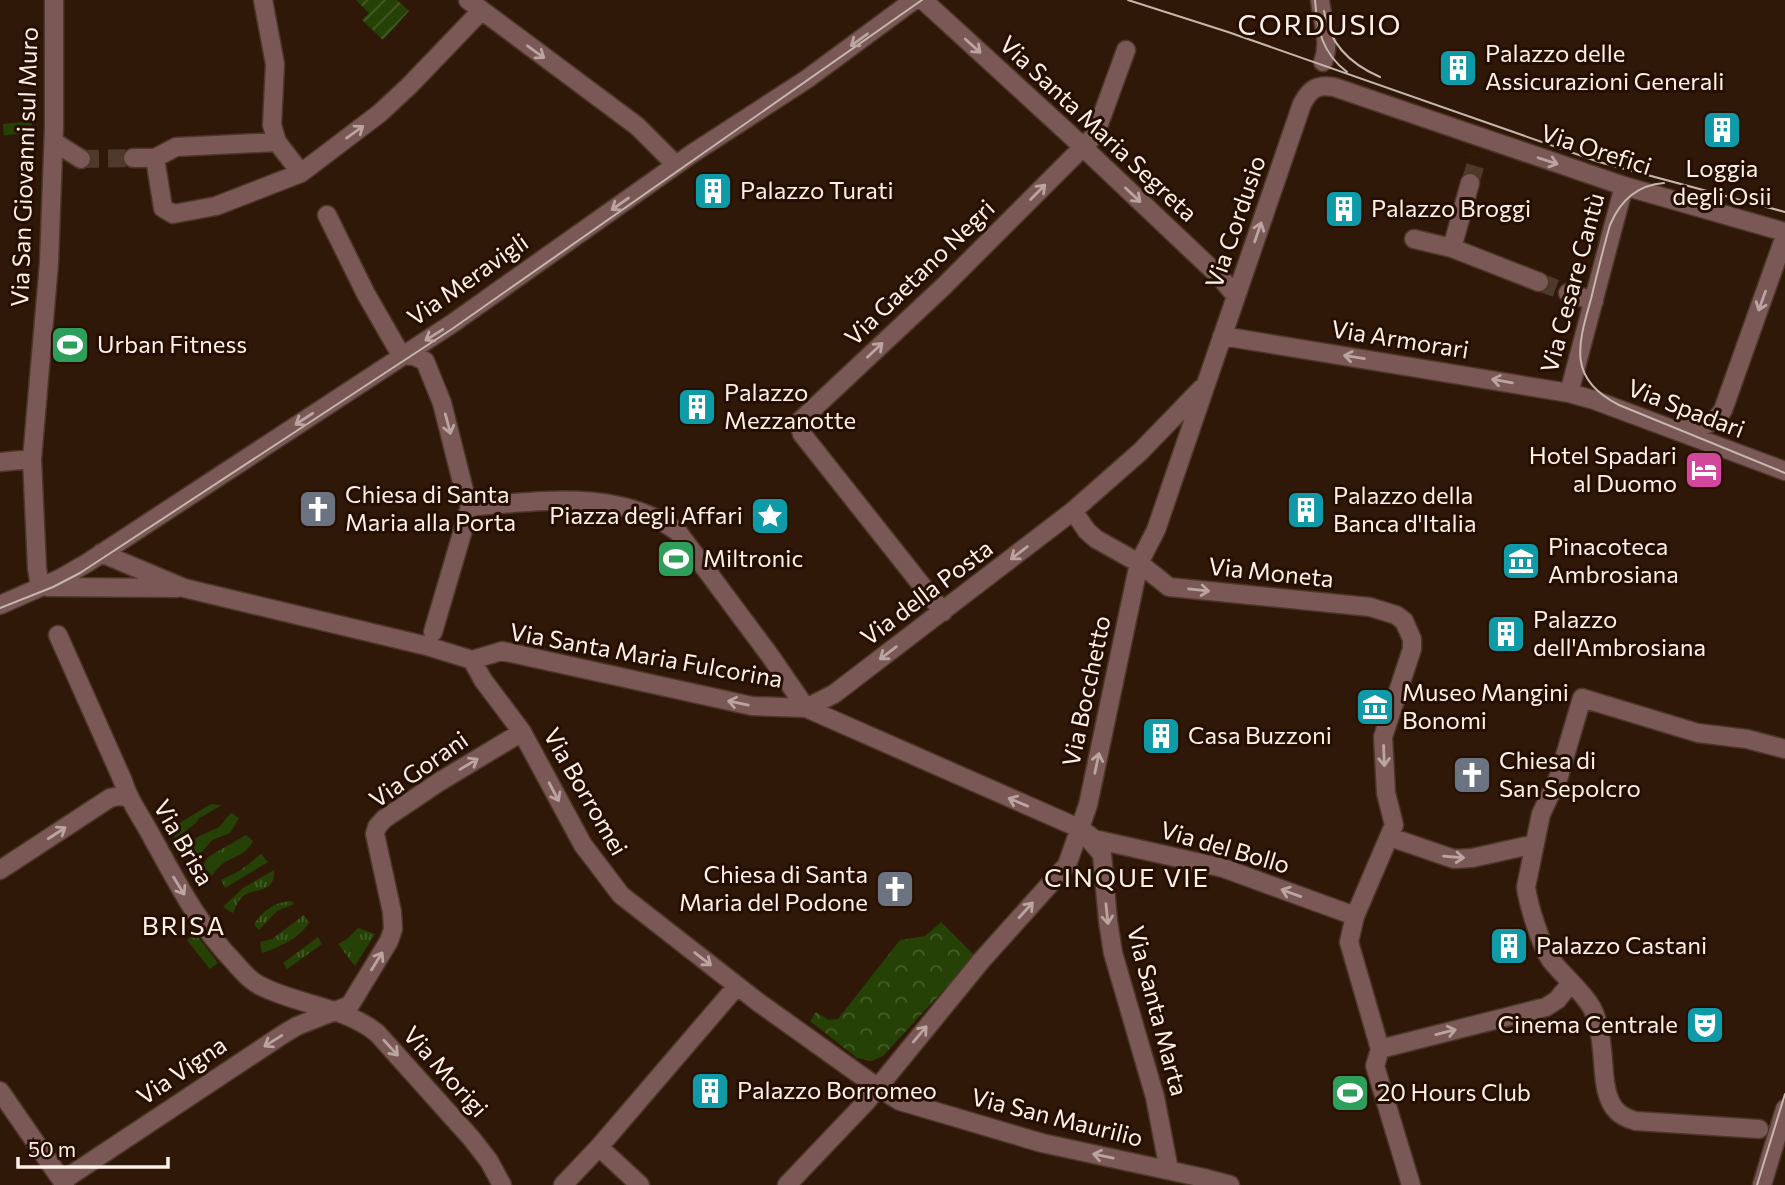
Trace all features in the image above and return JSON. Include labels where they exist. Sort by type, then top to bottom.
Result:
[{"type":"street","name":"Via San Giovanni sul Muro","points":[[40,587],[32,459],[47,299],[54,142],[54,0]]},
{"type":"street","points":[[262,0],[275,64],[272,125],[277,142],[301,173]]},
{"type":"street","name":"Via Meravigli","points":[[0,605],[59,579],[101,554],[453,323],[676,165],[807,79],[914,0]]},
{"type":"street","name":"Via Santa Maria Segreta","points":[[923,0],[1219,276],[1236,296]]},
{"type":"street","points":[[1320,0],[1327,38],[1327,53],[1323,61]]},
{"type":"street","points":[[155,158],[163,208],[173,214],[216,206],[301,173],[380,113],[410,86],[474,6],[637,126],[676,165]]},
{"type":"street","name":"Via Gaetano Negri","points":[[943,612],[802,434],[799,422],[944,286],[1095,135],[1126,50]]},
{"type":"street","name":"Via Orefici","points":[[1323,85],[1394,107],[1481,146],[1785,234]]},
{"type":"street","name":"Via Cordusio","points":[[1206,384],[1302,104],[1309,91],[1323,85]]},
{"type":"street","points":[[54,142],[81,159]]},
{"type":"street","points":[[133,158],[155,158],[176,148],[277,142]]},
{"type":"street","points":[[1452,248],[1470,183]]},
{"type":"street","name":"Via Cesare Cantù","points":[[1569,393],[1624,186]]},
{"type":"street","points":[[327,215],[366,294],[401,355],[414,355],[425,361],[442,403],[465,494],[471,503],[477,506],[564,500],[611,505],[664,521],[678,532],[806,708]]},
{"type":"street","points":[[1663,427],[1702,427],[1717,420],[1723,410],[1785,234]]},
{"type":"street","points":[[1415,239],[1452,248],[1539,282]]},
{"type":"street","points":[[1569,293],[1594,301]]},
{"type":"street","name":"Via Armorari","points":[[1223,336],[1569,393]]},
{"type":"street","name":"Via della Posta","points":[[806,708],[834,694],[1073,511],[1140,452],[1206,384]]},
{"type":"street","name":"Via Bocchetto","points":[[787,1185],[877,1087],[981,961],[1067,865],[1081,829],[1139,563],[1157,530],[1206,384]]},
{"type":"street","name":"Via Spadari","points":[[1569,393],[1785,471]]},
{"type":"street","points":[[0,462],[32,459]]},
{"type":"street","points":[[433,632],[471,503]]},
{"type":"street","name":"Via Moneta","points":[[1073,511],[1096,539],[1139,563],[1169,587],[1370,607],[1396,615],[1404,621],[1410,630],[1412,649],[1383,737],[1387,799],[1394,825],[1390,837]]},
{"type":"street","points":[[101,554],[184,588],[427,646],[472,660]]},
{"type":"street","points":[[40,587],[184,588]]},
{"type":"street","name":"Via Brisa","points":[[58,635],[123,781],[127,797],[212,939],[255,983],[273,992],[335,1012]]},
{"type":"street","name":"Via Santa Maria Fulcorina","points":[[472,660],[502,651],[752,706],[806,708],[1081,829]]},
{"type":"street","name":"Via Borromei","points":[[472,660],[483,680],[522,732],[583,845],[621,895],[737,986],[877,1087]]},
{"type":"street","points":[[1759,1129],[1636,1121],[1615,1112],[1606,1093],[1598,1026],[1593,1010],[1550,958],[1527,898],[1526,887],[1541,814],[1559,776],[1582,698],[1698,733],[1747,739],[1785,749]]},
{"type":"street","name":"Via Gorani","points":[[335,1012],[350,1005],[390,941],[393,929],[390,898],[376,844],[377,827],[384,819],[439,782],[522,732]]},
{"type":"street","points":[[0,870],[110,799],[127,797]]},
{"type":"street","name":"Via del Bollo","points":[[1081,829],[1094,839],[1223,868],[1355,916]]},
{"type":"street","name":"Via Santa Marta","points":[[1081,829],[1102,854],[1113,953],[1155,1097],[1169,1170]]},
{"type":"street","points":[[1411,1185],[1375,1066],[1380,1049],[1349,942],[1355,916],[1390,837],[1454,859],[1472,858],[1526,846],[1534,847]]},
{"type":"street","points":[[1380,1049],[1546,1007],[1557,1000],[1571,983]]},
{"type":"street","points":[[563,1185],[600,1147],[737,986]]},
{"type":"street","name":"Via Vigna","points":[[64,1183],[282,1035],[297,1026],[335,1012]]},
{"type":"street","name":"Via Morigi","points":[[335,1012],[364,1023],[394,1050],[472,1139],[489,1161],[502,1185]]},
{"type":"street","name":"Via San Maurilio","points":[[877,1087],[900,1101],[1042,1143],[1230,1185]]},
{"type":"street","points":[[0,1091],[64,1183]]},
{"type":"street","points":[[1762,1185],[1785,1109]]},
{"type":"street","points":[[600,1147],[640,1185]]},
{"type":"green space","points":[[356,0],[397,0],[409,11],[383,40],[362,20],[369,13]]},
{"type":"green space","points":[[32,121],[32,133],[4,135],[3,124]]},
{"type":"green space","points":[[211,804],[222,805],[198,819],[176,838],[168,830]]},
{"type":"green space","points":[[231,813],[239,818],[230,833],[212,840],[197,858],[186,848],[191,840],[219,827]]},
{"type":"green space","points":[[246,835],[253,841],[249,848],[223,864],[212,876],[203,866],[208,857]]},
{"type":"green space","points":[[261,854],[268,862],[225,888],[221,880],[241,870]]},
{"type":"green space","points":[[274,870],[271,883],[242,897],[233,913],[223,907],[243,888]]},
{"type":"green space","points":[[292,901],[294,904],[277,911],[259,930],[254,924],[270,908]]},
{"type":"green space","points":[[304,915],[309,923],[300,934],[262,953],[260,942],[272,939]]},
{"type":"green space","points":[[941,922],[975,956],[883,1056],[871,1061],[857,1058],[810,1021],[816,1012],[829,1020],[838,1019],[900,940],[925,936]]},
{"type":"green space","points":[[358,928],[375,934],[355,966],[338,944]]},
{"type":"green space","points":[[195,933],[218,963],[210,969],[187,940]]},
{"type":"green space","points":[[318,937],[322,944],[287,969],[283,963]]},
{"type":"tunnel","points":[[1470,183],[1478,157]]},
{"type":"tunnel","points":[[81,159],[133,158]]},
{"type":"tunnel","points":[[1539,282],[1568,293]]},
{"type":"tram line","points":[[0,608],[80,573],[452,329],[922,0]]},
{"type":"tram line","points":[[1128,0],[1228,32],[1599,162],[1785,212]]},
{"type":"tram line","points":[[1315,0],[1322,40],[1332,57],[1347,72]]},
{"type":"tram line","points":[[1324,11],[1331,33],[1343,52],[1359,66],[1380,77]]},
{"type":"tram line","points":[[1664,183],[1646,187],[1631,196],[1624,202],[1610,225],[1580,346],[1584,372],[1602,395],[1619,405],[1785,473]]},
{"type":"tram line","points":[[1757,1185],[1785,1094]]},
{"type":"place","name":"Palazzo delle Assicurazioni Generali","points":[[1458,68]]},
{"type":"place","name":"Loggia degli Osii","points":[[1722,130]]},
{"type":"place","name":"Palazzo Turati","points":[[713,191]]},
{"type":"place","name":"Palazzo Broggi","points":[[1344,209]]},
{"type":"place","name":"Urban Fitness","points":[[70,345]]},
{"type":"place","name":"Palazzo Mezzanotte","points":[[697,407]]},
{"type":"place","name":"Hotel Spadari al Duomo","points":[[1704,470]]},
{"type":"place","name":"Chiesa di Santa Maria alla Porta","points":[[318,509]]},
{"type":"place","name":"Palazzo della Banca d'Italia","points":[[1306,510]]},
{"type":"place","name":"Piazza degli Affari","points":[[770,516]]},
{"type":"place","name":"Miltronic","points":[[676,559]]},
{"type":"place","name":"Pinacoteca Ambrosiana","points":[[1521,561]]},
{"type":"place","name":"Palazzo dell'Ambrosiana","points":[[1506,634]]},
{"type":"place","name":"Museo Mangini Bonomi","points":[[1375,707]]},
{"type":"place","name":"Casa Buzzoni","points":[[1161,736]]},
{"type":"place","name":"Chiesa di San Sepolcro","points":[[1472,775]]},
{"type":"place","name":"Chiesa di Santa Maria del Podone","points":[[895,889]]},
{"type":"place","name":"Palazzo Castani","points":[[1509,946]]},
{"type":"place","name":"Cinema Centrale","points":[[1705,1025]]},
{"type":"place","name":"Palazzo Borromeo","points":[[710,1091]]},
{"type":"place","name":"20 Hours Club","points":[[1350,1093]]},
{"type":"district","name":"CORDUSIO","points":[[1320,25]]},
{"type":"district","name":"CINQUE VIE","points":[[1127,878]]},
{"type":"district","name":"BRISA","points":[[184,926]]}]
